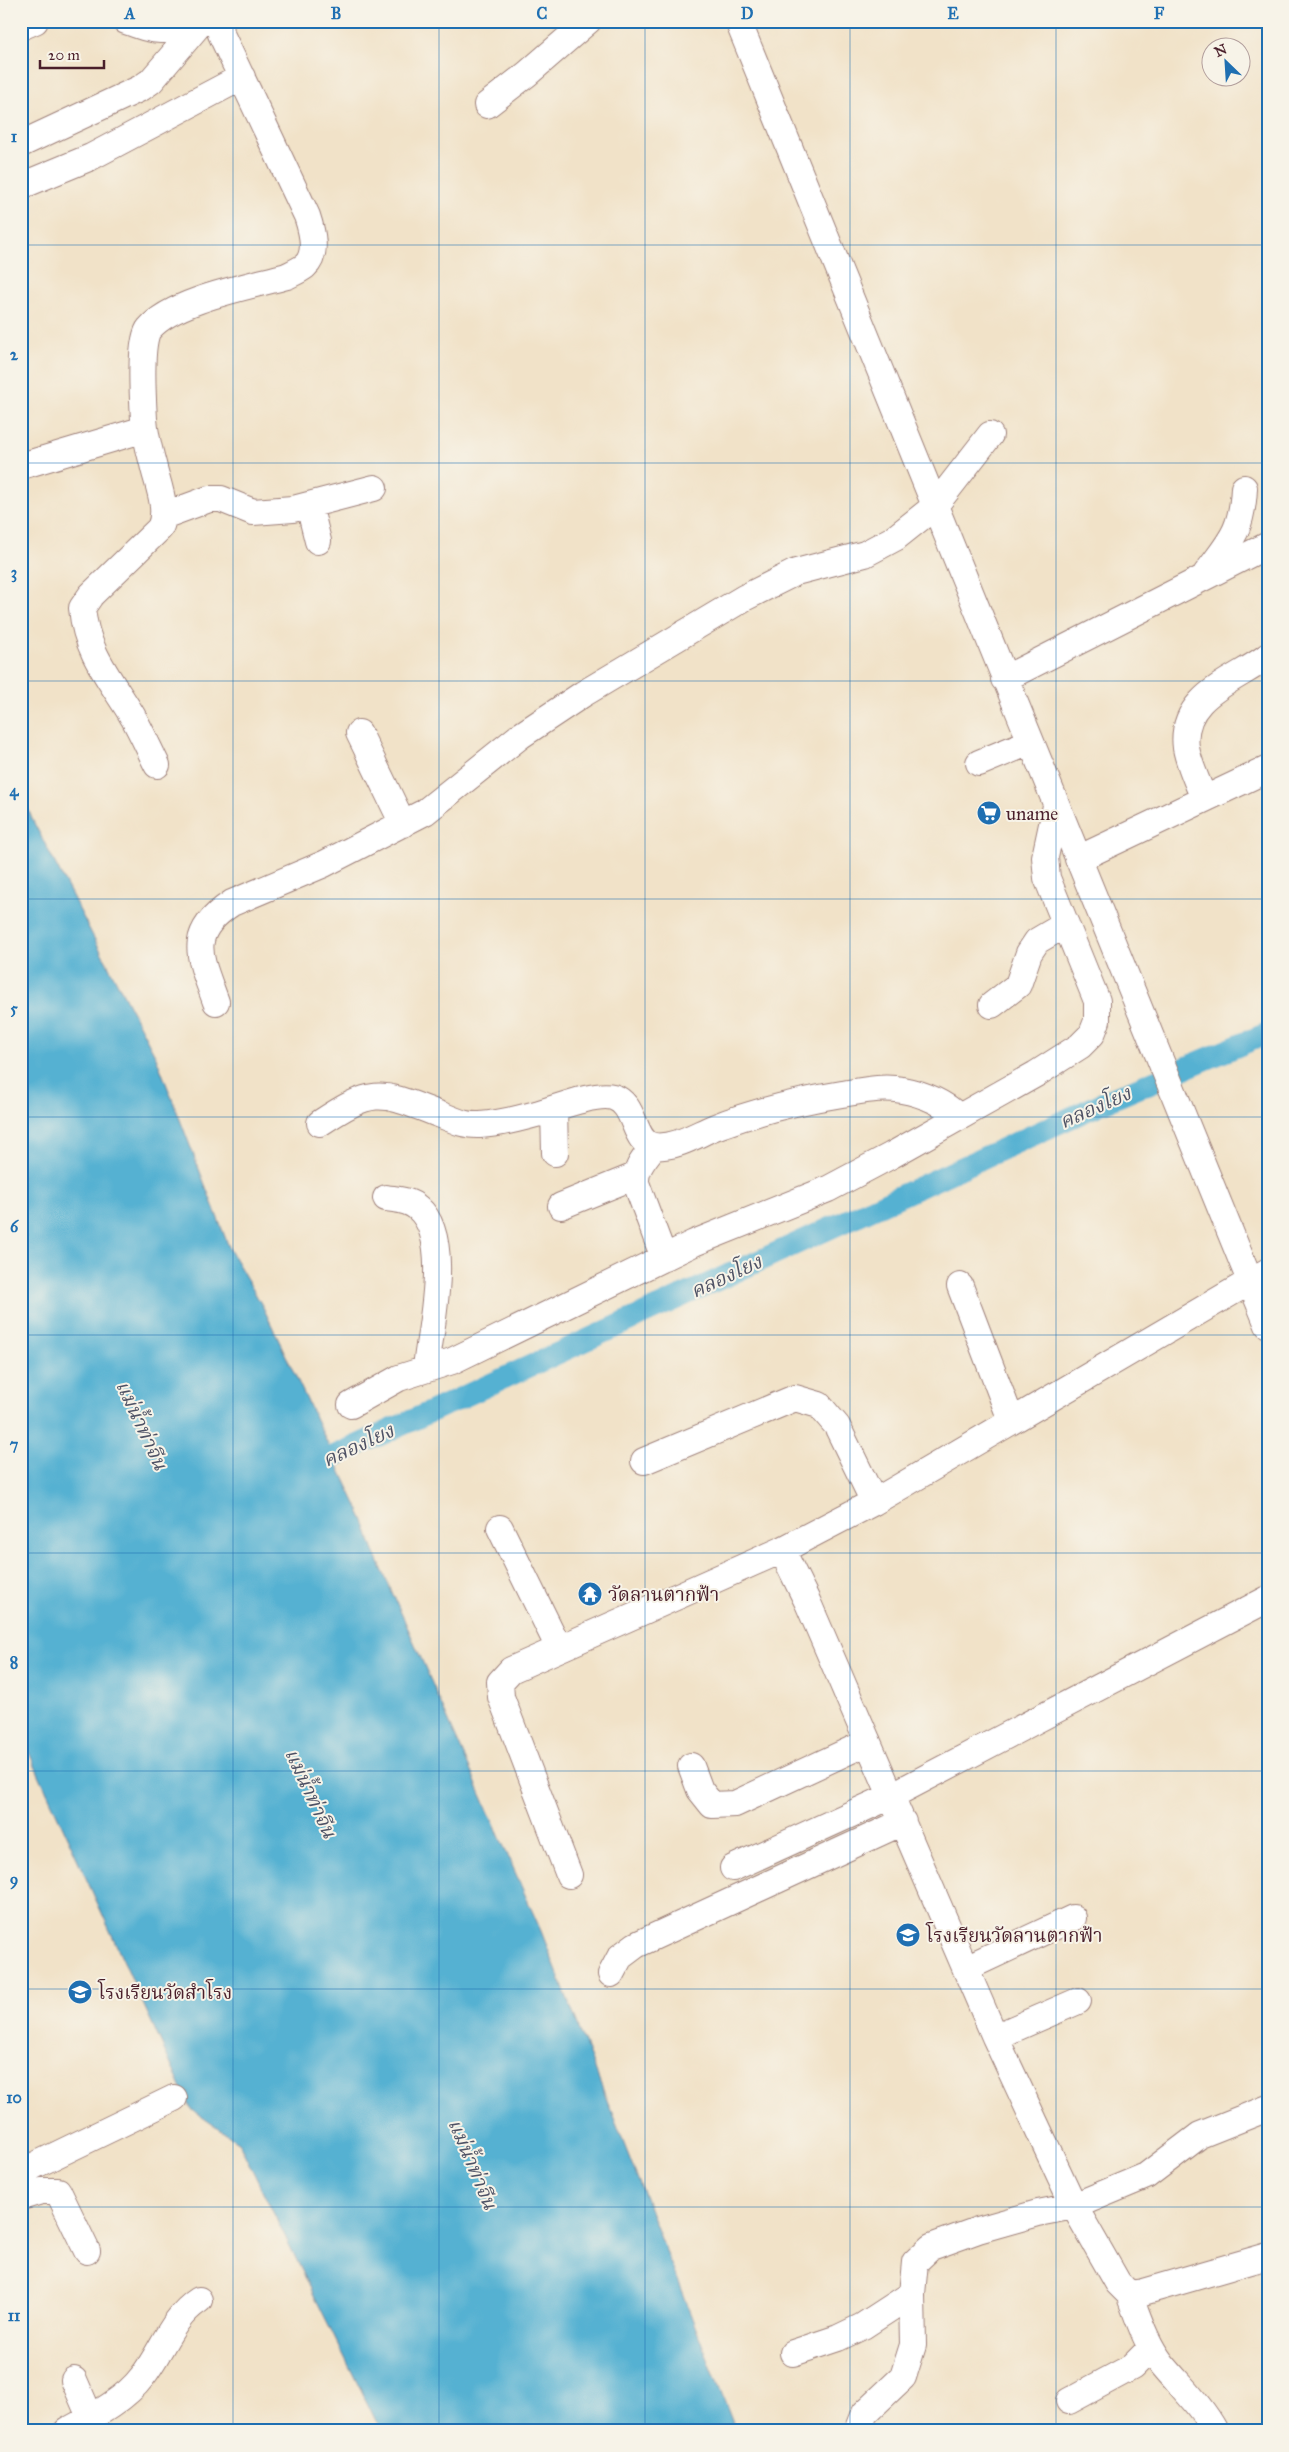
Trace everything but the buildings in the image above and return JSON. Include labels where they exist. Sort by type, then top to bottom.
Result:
[{"type":"street","points":[[21,26],[35,21]]},
{"type":"street","points":[[126,21],[156,31],[167,30],[192,21]]},
{"type":"street","points":[[21,144],[140,88],[155,76],[202,21]]},
{"type":"street","points":[[157,765],[132,716],[111,685],[88,639],[82,608],[91,595],[160,528],[164,516],[145,429],[144,341],[149,329],[174,310],[287,276],[304,267],[312,254],[311,228],[307,216],[221,34],[219,21]]},
{"type":"street","points":[[487,105],[527,74],[588,21]]},
{"type":"street","points":[[738,21],[1209,1184],[1259,1276],[1268,1325]]},
{"type":"street","points":[[21,186],[91,157],[242,76]]},
{"type":"street","points":[[21,466],[145,429]]},
{"type":"street","points":[[216,1002],[202,962],[200,941],[210,919],[232,903],[324,864],[425,812],[520,736],[744,598],[796,572],[865,554],[880,548],[934,507],[990,435]]},
{"type":"street","points":[[164,516],[209,500],[221,499],[253,512],[293,509],[374,488]]},
{"type":"street","points":[[1202,579],[1238,526],[1243,514],[1244,488]]},
{"type":"street","points":[[309,504],[318,541]]},
{"type":"street","points":[[1004,680],[1268,545]]},
{"type":"street","points":[[1204,799],[1186,748],[1187,730],[1191,716],[1198,703],[1210,692],[1268,656]]},
{"type":"street","points":[[359,733],[403,824]]},
{"type":"street","points":[[979,763],[1030,742]]},
{"type":"street","points":[[1078,859],[1268,769]]},
{"type":"street","points":[[351,1405],[399,1378],[465,1355],[664,1258],[828,1189],[1036,1074],[1080,1046],[1092,1034],[1097,1021],[1097,1001],[1047,878],[1045,857],[1056,806]]},
{"type":"street","points":[[992,1005],[1018,985],[1029,953],[1037,940],[1066,924]]},
{"type":"street","points":[[320,1123],[352,1102],[368,1096],[392,1096],[463,1125],[481,1125],[594,1098],[612,1097],[627,1106],[643,1141],[654,1146],[673,1144],[770,1108],[874,1088],[901,1089],[923,1096],[944,1104],[959,1117]]},
{"type":"street","points":[[554,1109],[555,1153]]},
{"type":"street","points":[[654,1146],[642,1161],[636,1176],[636,1183],[664,1258]]},
{"type":"street","points":[[561,1206],[636,1176]]},
{"type":"street","points":[[386,1198],[407,1201],[420,1209],[432,1230],[439,1263],[426,1368]]},
{"type":"street","points":[[569,1874],[501,1697],[500,1682],[511,1670],[782,1550],[874,1502],[1259,1276]]},
{"type":"street","points":[[960,1286],[1011,1420]]},
{"type":"street","points":[[644,1461],[795,1398],[819,1405],[837,1426],[874,1502]]},
{"type":"street","points":[[500,1528],[559,1648]]},
{"type":"street","points":[[782,1550],[808,1602],[995,2037],[1074,2206],[1118,2283],[1128,2294],[1151,2348],[1161,2363],[1199,2406],[1215,2431]]},
{"type":"street","points":[[733,1868],[892,1796],[1268,1599]]},
{"type":"street","points":[[691,1766],[700,1790],[712,1805],[735,1804],[868,1742]]},
{"type":"street","points":[[610,1974],[620,1957],[636,1945],[903,1822]]},
{"type":"street","points":[[966,1968],[1074,1918]]},
{"type":"street","points":[[995,2037],[1078,2002]]},
{"type":"street","points":[[21,2172],[174,2098]]},
{"type":"street","points":[[858,2431],[865,2414],[904,2377],[913,2345],[912,2294],[915,2262],[931,2247],[978,2230],[1038,2213],[1074,2206],[1146,2176],[1200,2135],[1268,2108]]},
{"type":"street","points":[[21,2197],[41,2191],[58,2191],[87,2251]]},
{"type":"street","points":[[1128,2294],[1143,2292],[1268,2256]]},
{"type":"street","points":[[793,2352],[838,2338],[863,2326],[912,2294]]},
{"type":"street","points":[[67,2431],[122,2396],[142,2379],[180,2317],[188,2307],[199,2300]]},
{"type":"street","points":[[1069,2401],[1132,2367],[1151,2348]]},
{"type":"street","points":[[74,2380],[90,2416]]},
{"type":"water","name":"แม่น้ำท่าจีน","points":[[21,790],[32,819],[156,1057],[230,1250],[263,1307],[364,1521],[373,1549],[541,1931],[736,2431],[381,2431],[239,2143],[191,2109],[21,1735]]},
{"type":"waterway","name":"คลองโยง","points":[[306,1469],[1107,1101],[1268,1033]]},
{"type":"place","name":"uname","points":[[989,813]]},
{"type":"place","name":"วัดลานตากฟ้า","points":[[590,1594]]},
{"type":"place","name":"โรงเรียนวัดลานตากฟ้า","points":[[908,1935]]},
{"type":"place","name":"โรงเรียนวัดสำโรง","points":[[80,1992]]}]
